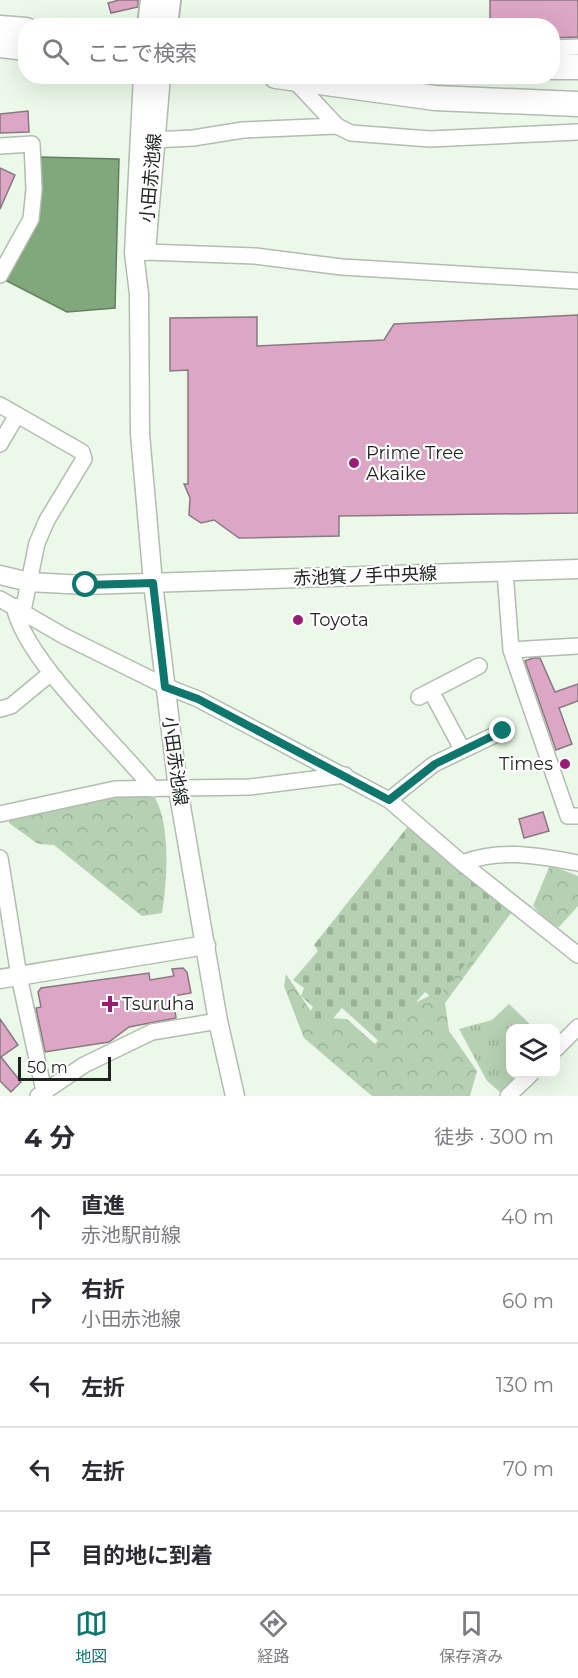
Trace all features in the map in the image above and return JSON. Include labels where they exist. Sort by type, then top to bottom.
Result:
[{"type":"highway","points":[[0,27],[18,29]]},
{"type":"highway","points":[[0,45],[18,47]]},
{"type":"highway","points":[[560,67],[578,67]]},
{"type":"highway","points":[[329,84],[435,98],[578,104]]},
{"type":"main road","points":[[149,18],[152,0]]},
{"type":"main road","points":[[167,18],[169,0]]},
{"type":"street","points":[[560,48],[578,47]]},
{"type":"street","name":"小田赤池線","points":[[142,84],[134,254],[139,278],[140,434],[153,583],[178,789],[218,1021],[235,1096]]},
{"type":"street","name":"小田赤池線","points":[[139,278],[146,252],[160,84]]},
{"type":"street","points":[[291,84],[337,126],[351,133],[430,139],[571,133],[578,127]]},
{"type":"street","points":[[154,140],[193,138],[243,130],[337,126]]},
{"type":"street","points":[[0,146],[32,144],[34,189],[31,219],[0,275]]},
{"type":"street","points":[[146,252],[245,255],[342,267],[578,281]]},
{"type":"street","points":[[0,405],[82,452],[84,459],[46,520],[37,543],[28,582],[12,605]]},
{"type":"street","points":[[0,444],[17,415]]},
{"type":"street","name":"赤池箕ノ手中央線","points":[[0,575],[28,582],[86,585],[578,569]]},
{"type":"street","points":[[504,572],[511,650],[568,816],[578,816]]},
{"type":"street","points":[[12,605],[17,621],[51,673],[153,789]]},
{"type":"street","points":[[12,605],[64,636],[165,687],[198,699],[345,774],[389,800],[462,863],[578,955]]},
{"type":"street","points":[[511,650],[578,646]]},
{"type":"street","points":[[462,749],[425,694],[479,666]]},
{"type":"street","points":[[0,709],[11,706],[51,673]]},
{"type":"street","points":[[389,800],[435,764],[503,731]]},
{"type":"street","points":[[0,814],[115,789],[250,786],[345,774]]},
{"type":"street","points":[[462,863],[482,855],[516,852],[578,863]]},
{"type":"street","points":[[0,858],[19,976],[42,1095],[84,1065],[152,1032],[218,1021]]},
{"type":"street","points":[[0,979],[206,945]]},
{"type":"street","points":[[560,1044],[578,1027]]},
{"type":"street","points":[[508,1096],[527,1078]]},
{"type":"green space","points":[[116,794],[155,798],[160,809],[166,838],[162,913],[142,916],[54,845],[38,844],[9,823],[10,814]]},
{"type":"green space","points":[[409,825],[512,909],[435,1000],[425,992],[381,1043],[342,1008],[329,1023],[322,1024],[309,1013],[313,1007],[301,996],[304,988],[293,980],[318,951],[314,945]]},
{"type":"green space","points":[[550,865],[578,876],[578,906],[559,927],[551,925],[533,906]]},
{"type":"green space","points":[[502,908],[511,913],[445,1003],[449,1031],[477,1071],[470,1096],[372,1096],[304,1038],[284,986],[286,974],[315,1017],[347,1019],[375,1044],[411,1005],[431,995]]},
{"type":"green space","points":[[509,1004],[530,1024],[506,1024],[506,1078],[514,1078],[500,1092],[487,1081],[459,1029],[492,1020]]},
{"type":"shaded area","points":[[39,157],[119,159],[115,308],[67,312],[3,279],[35,228]]},
{"type":"building","points":[[119,0],[138,0],[138,7],[111,13],[108,3]]},
{"type":"building","points":[[490,0],[578,0],[578,37],[560,38],[560,18],[490,18]]},
{"type":"building","points":[[28,111],[29,132],[0,133],[0,114]]},
{"type":"building","points":[[0,168],[15,175],[0,209]]},
{"type":"building","points":[[578,315],[578,513],[339,516],[339,536],[239,538],[214,520],[201,523],[189,515],[190,498],[184,484],[188,484],[188,370],[170,371],[170,318],[257,317],[257,346],[384,340],[394,324]]},
{"type":"building","points":[[540,658],[555,692],[578,684],[578,701],[559,708],[572,744],[556,750],[525,661]]},
{"type":"building","points":[[543,812],[549,831],[524,838],[519,819]]},
{"type":"building","points":[[183,968],[187,972],[191,993],[173,996],[176,1018],[129,1027],[109,1042],[45,1052],[36,1008],[41,1007],[38,992],[41,988],[149,973],[150,980],[174,976],[172,969]]},
{"type":"building","points":[[0,1019],[18,1045],[1,1057],[21,1082],[11,1092],[0,1081]]},
{"type":"place","name":"Prime Tree Akaike","points":[[354,463]]},
{"type":"place","name":"Toyota","points":[[298,620]]},
{"type":"place","name":"Times","points":[[565,764]]},
{"type":"place","name":"Tsuruha","points":[[110,1004]]},
{"type":"route","points":[[86,585],[153,583],[165,687],[198,699],[345,774],[389,800],[435,764],[503,731]]}]
